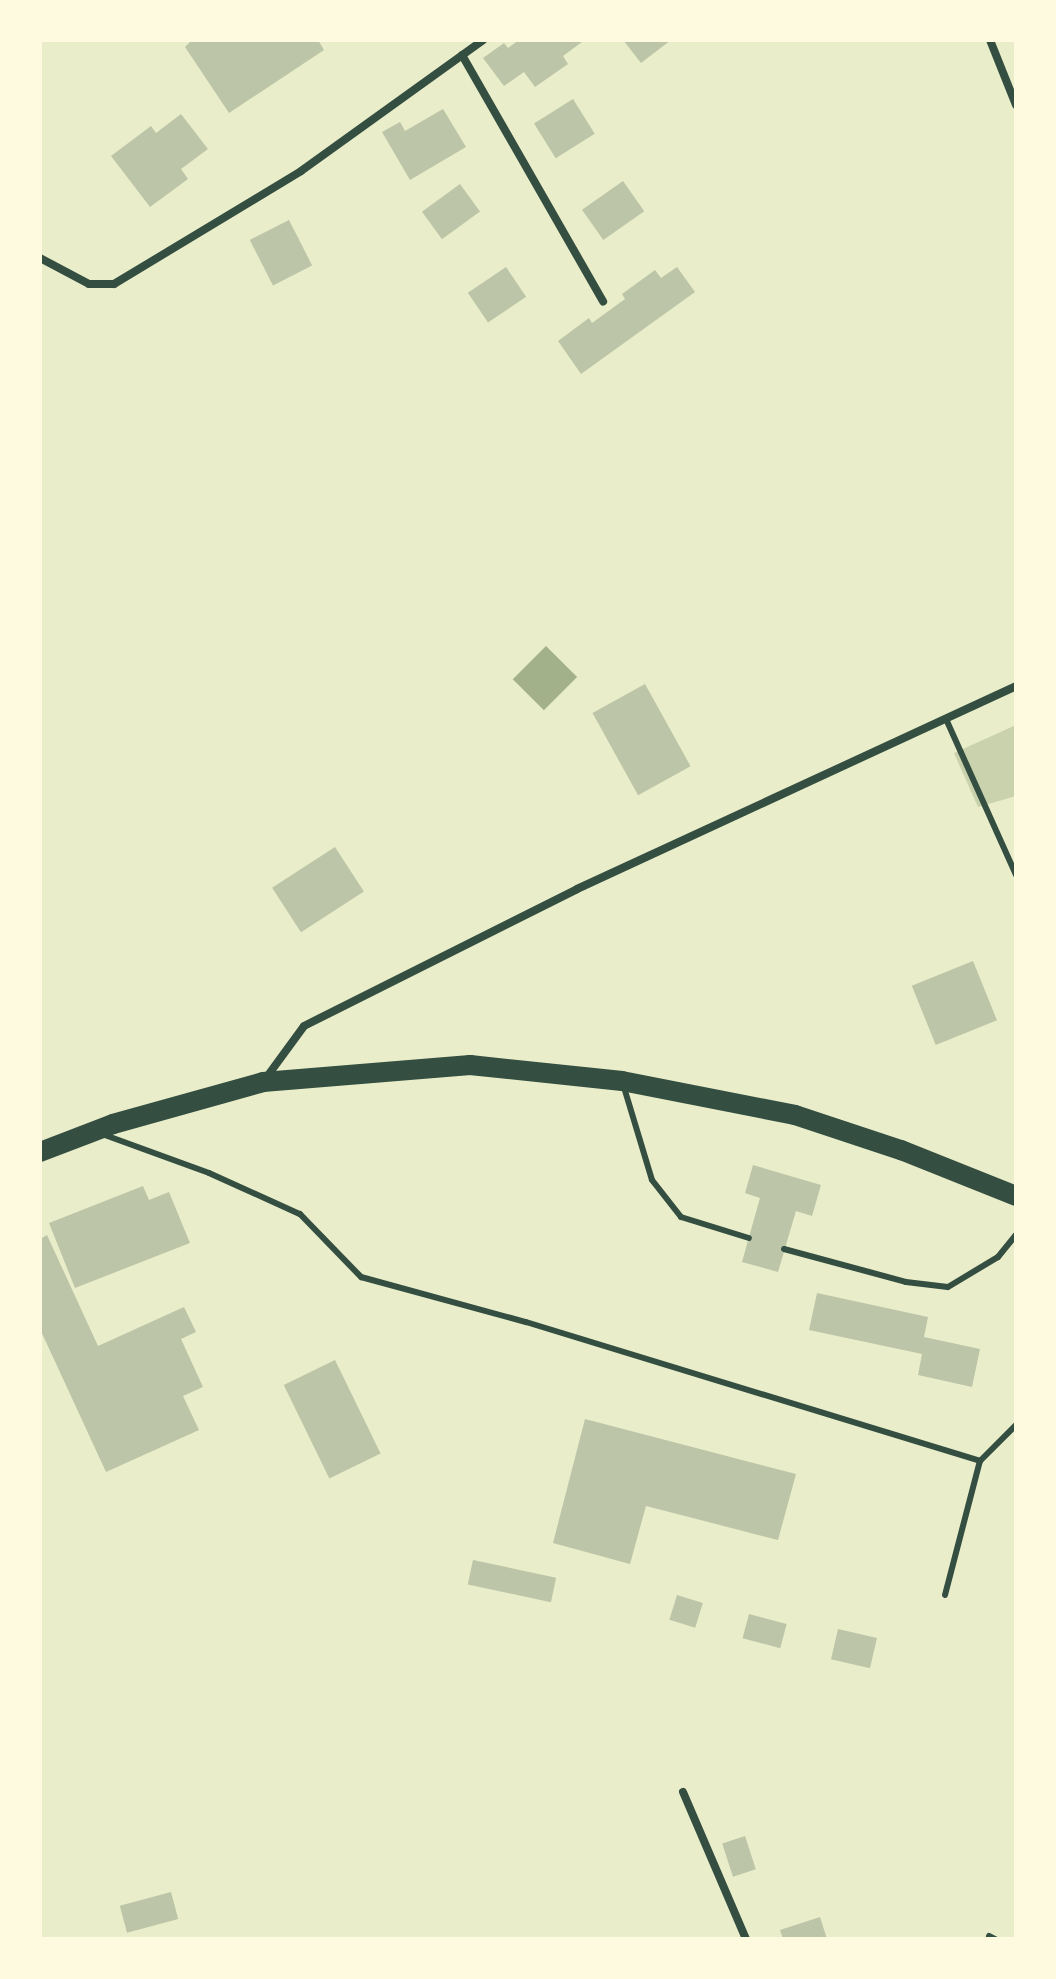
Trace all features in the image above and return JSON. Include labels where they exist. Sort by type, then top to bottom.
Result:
[{"type":"main road","points":[[40,1152],[96,1130],[263,1082],[337,1073],[470,1065],[622,1081],[795,1115],[901,1150],[1016,1196]]},
{"type":"street","points":[[40,258],[89,284],[114,284],[301,171],[483,40]]},
{"type":"street","points":[[990,40],[1016,105]]},
{"type":"street","points":[[462,55],[603,301]]},
{"type":"street","points":[[263,1082],[304,1026],[577,889],[1016,686]]},
{"type":"street","points":[[683,1792],[746,1939]]},
{"type":"lane","points":[[946,719],[1016,875]]},
{"type":"lane","points":[[622,1081],[652,1180],[681,1217],[749,1238]]},
{"type":"lane","points":[[96,1130],[209,1173],[300,1214],[361,1277],[526,1322],[980,1461]]},
{"type":"lane","points":[[784,1249],[906,1282],[948,1287],[998,1257],[1016,1235]]},
{"type":"lane","points":[[945,1595],[980,1461],[1016,1425]]},
{"type":"shaded area","points":[[546,646],[577,677],[544,710],[513,679]]},
{"type":"shaded area","points":[[1016,725],[1016,796],[978,807],[954,753]]},
{"type":"building","points":[[192,40],[318,40],[324,50],[229,113],[185,47]]},
{"type":"building","points":[[519,40],[582,42],[563,56],[568,64],[535,87],[524,72],[504,86],[483,58],[504,43],[508,48]]},
{"type":"building","points":[[623,40],[671,40],[641,63]]},
{"type":"building","points":[[573,99],[595,134],[556,158],[534,123]]},
{"type":"building","points":[[443,109],[466,147],[410,180],[382,132],[400,122],[405,131]]},
{"type":"building","points":[[181,114],[208,149],[181,169],[188,179],[150,207],[111,156],[151,126],[156,133]]},
{"type":"building","points":[[623,181],[644,211],[603,240],[582,210]]},
{"type":"building","points":[[460,184],[480,212],[442,239],[422,212]]},
{"type":"building","points":[[289,220],[312,265],[273,285],[250,240]]},
{"type":"building","points":[[506,267],[526,297],[488,323],[468,293]]},
{"type":"building","points":[[677,267],[695,292],[581,374],[558,341],[589,318],[592,323],[625,299],[622,294],[655,270],[661,278]]},
{"type":"building","points":[[645,684],[691,766],[638,795],[593,713]]},
{"type":"building","points":[[335,847],[364,891],[301,932],[272,888]]},
{"type":"building","points":[[973,961],[997,1020],[936,1045],[912,986]]},
{"type":"building","points":[[753,1165],[821,1185],[812,1216],[796,1211],[778,1272],[742,1262],[760,1198],[745,1193]]},
{"type":"building","points":[[143,1186],[149,1200],[169,1192],[190,1243],[75,1288],[49,1223]]},
{"type":"building","points":[[47,1235],[98,1346],[184,1307],[196,1332],[181,1339],[203,1387],[183,1396],[199,1430],[106,1472],[40,1329],[40,1239]]},
{"type":"building","points":[[817,1293],[928,1317],[924,1337],[980,1349],[972,1387],[918,1375],[922,1354],[809,1330]]},
{"type":"building","points":[[335,1360],[381,1453],[329,1478],[284,1385]]},
{"type":"building","points":[[585,1419],[796,1474],[778,1540],[646,1506],[630,1564],[553,1543]]},
{"type":"building","points":[[473,1560],[556,1578],[551,1602],[468,1584]]},
{"type":"building","points":[[677,1595],[703,1603],[695,1628],[669,1620]]},
{"type":"building","points":[[749,1614],[787,1624],[780,1648],[743,1638]]},
{"type":"building","points":[[838,1629],[877,1638],[870,1668],[831,1659]]},
{"type":"building","points":[[745,1836],[756,1869],[733,1877],[722,1843]]},
{"type":"building","points":[[171,1892],[178,1919],[127,1933],[120,1906]]},
{"type":"building","points":[[820,1917],[827,1939],[783,1939],[780,1930]]}]
